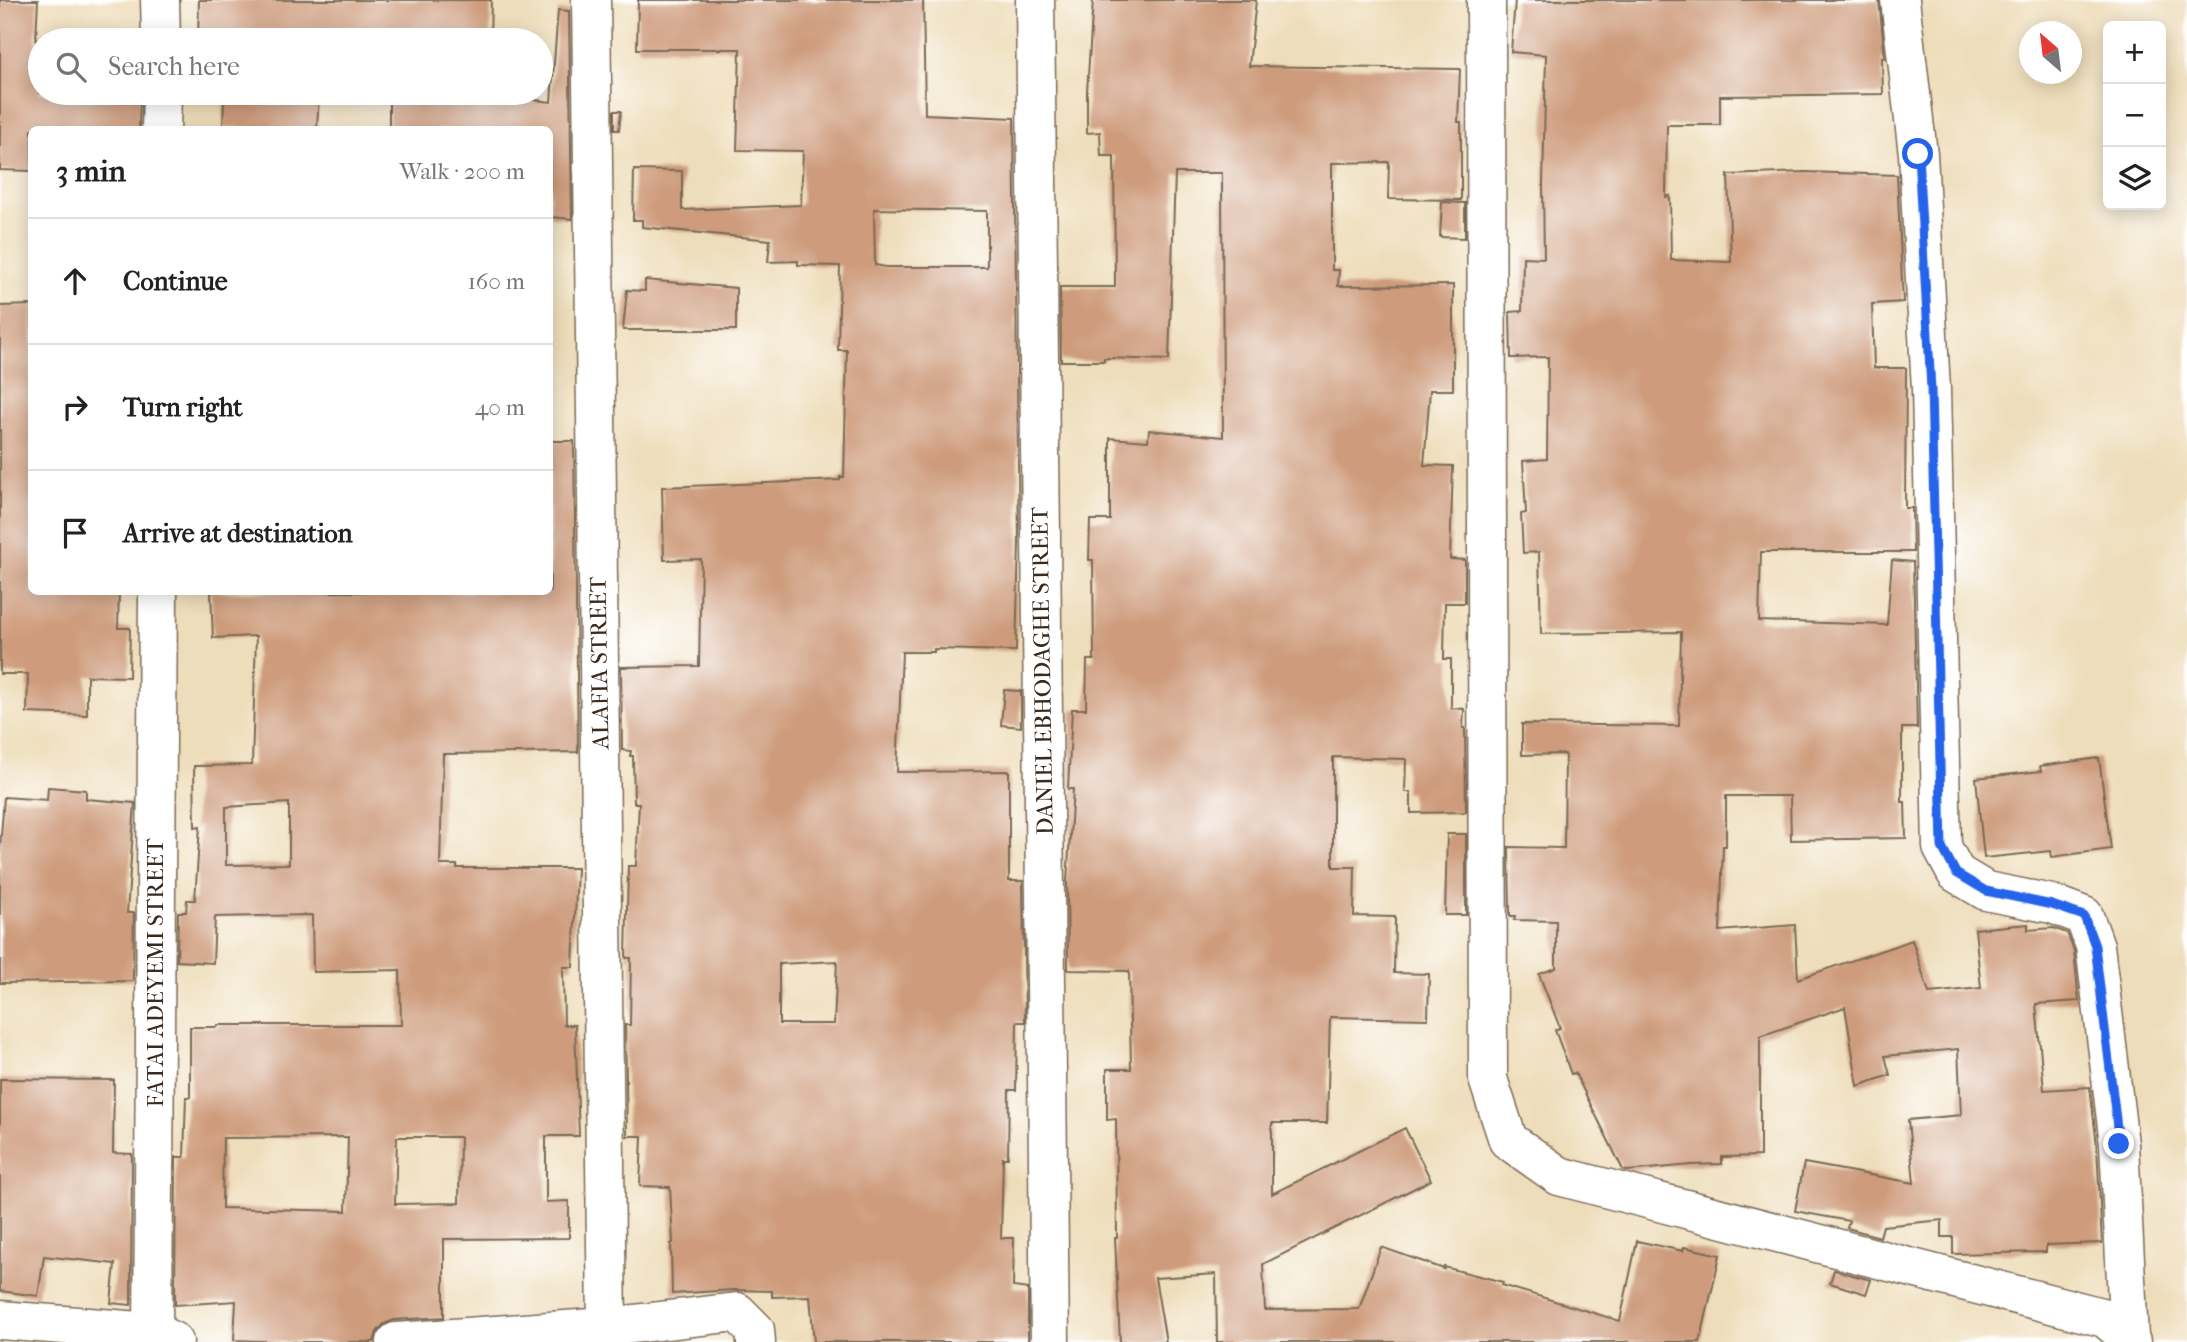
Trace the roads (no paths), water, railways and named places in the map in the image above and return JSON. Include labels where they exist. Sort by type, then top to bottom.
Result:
[{"type":"street","points":[[160,0],[161,28]]},
{"type":"street","name":"ALAFIA STREET","points":[[591,0],[607,1327]]},
{"type":"street","name":"DANIEL EBHODAGHE STREET","points":[[1035,0],[1050,1342]]},
{"type":"street","points":[[1486,0],[1488,1079],[1508,1140],[1559,1176],[2105,1318],[2130,1340]]},
{"type":"street","points":[[1900,0],[1918,154],[1931,389],[1942,847],[1956,873],[1986,891],[2052,905],[2084,916],[2095,946],[2119,1144],[2130,1340]]},
{"type":"street","points":[[162,105],[162,126]]},
{"type":"street","name":"FATAI ADEYEMI STREET","points":[[158,595],[163,1337]]},
{"type":"street","points":[[396,1342],[607,1327],[737,1312],[755,1330],[756,1342]]},
{"type":"street","points":[[0,1320],[163,1337]]}]
